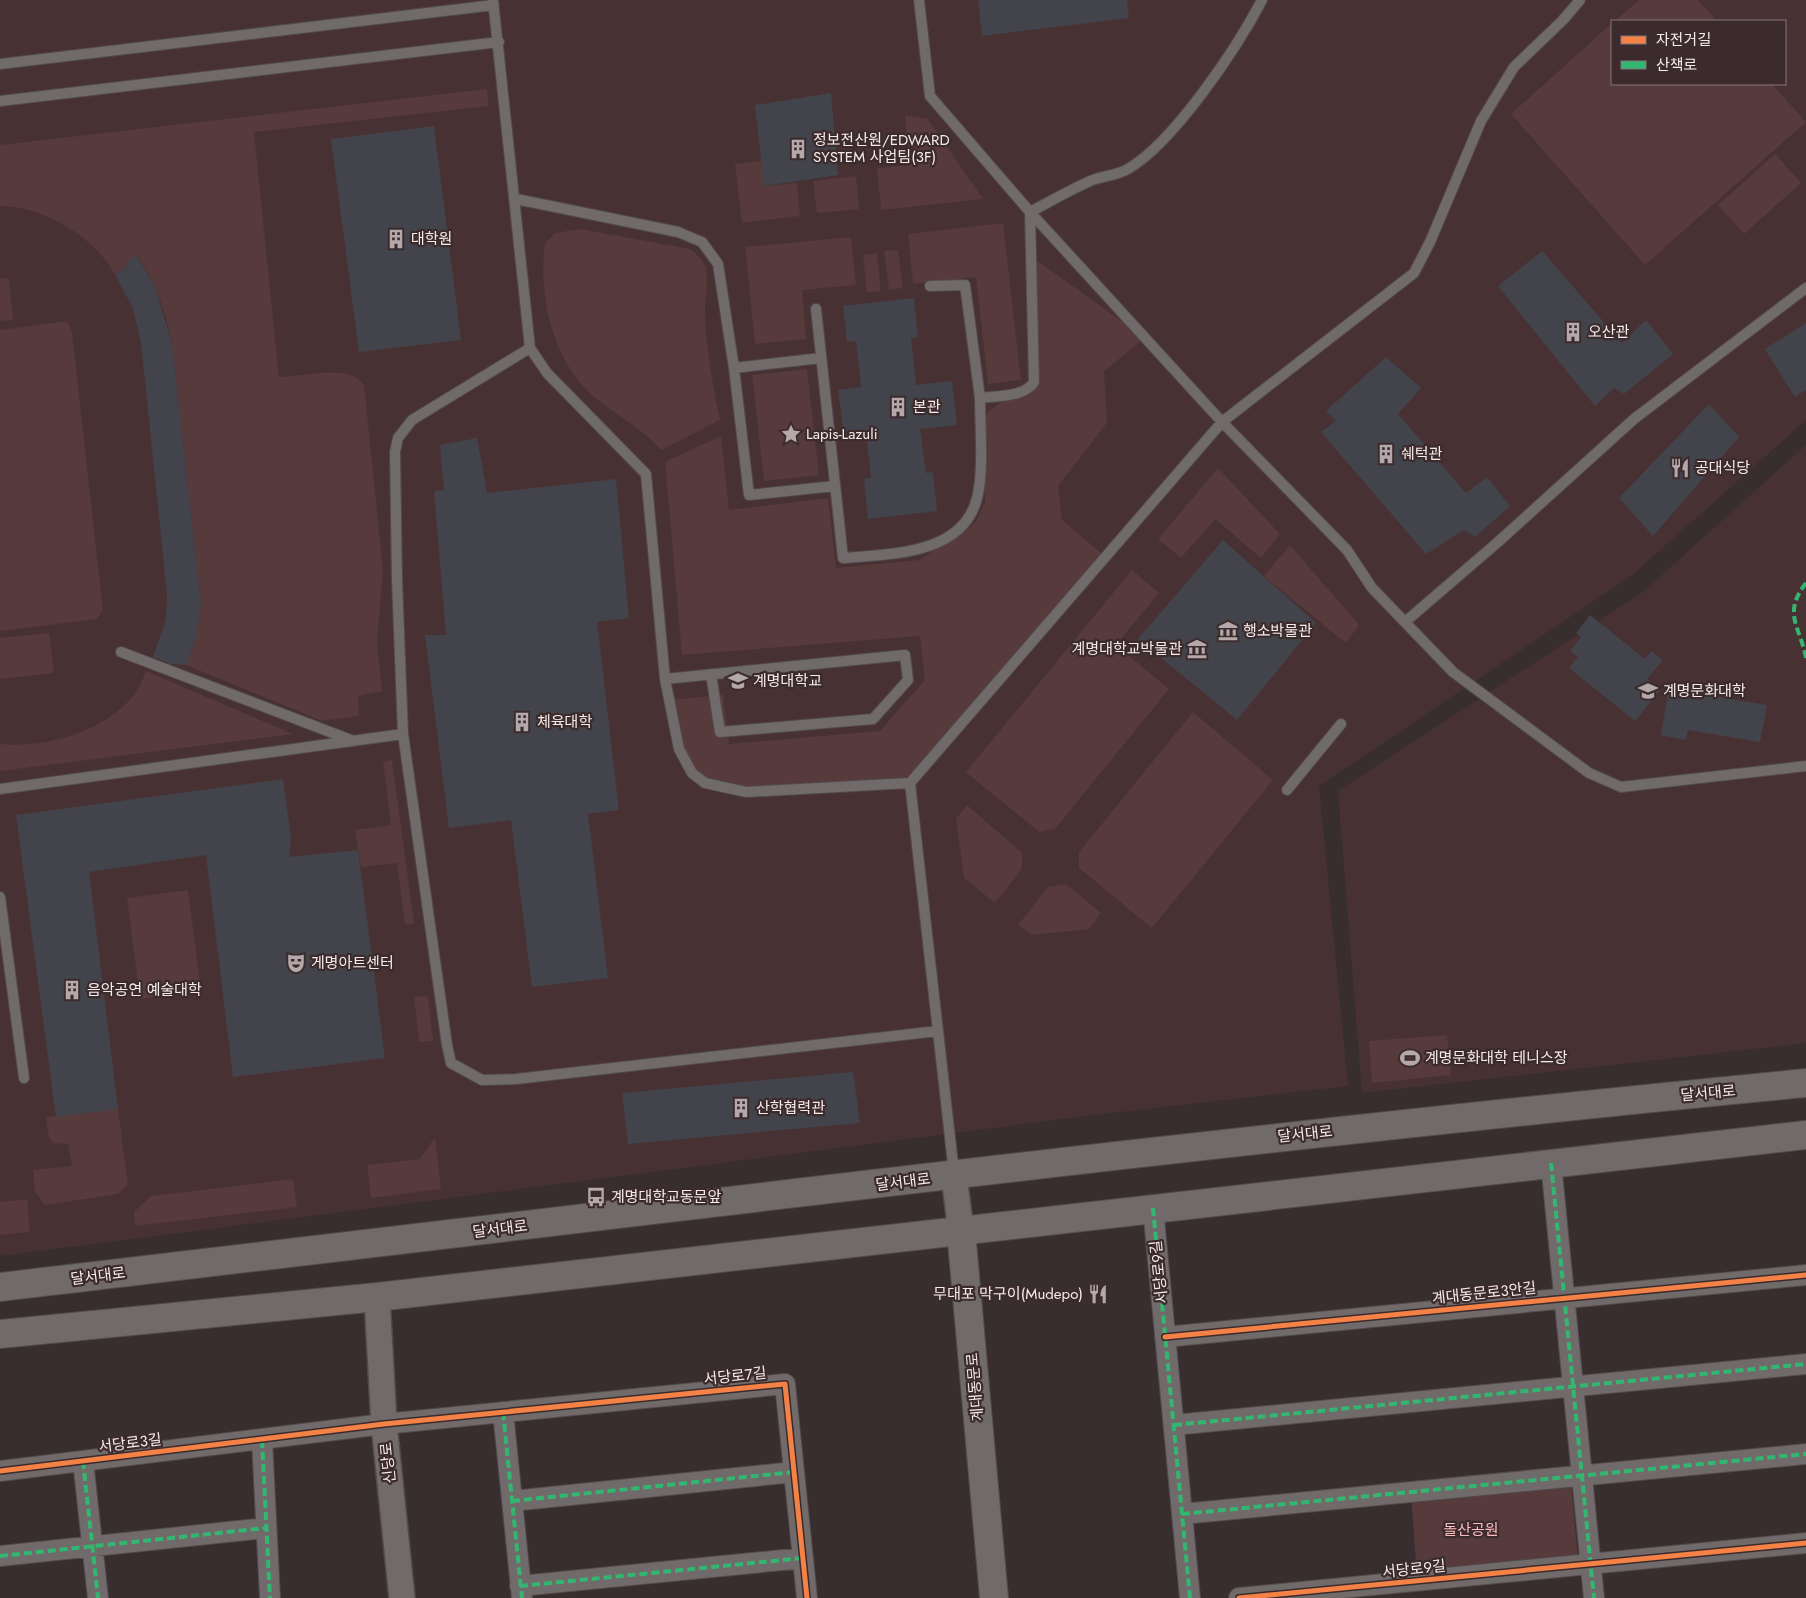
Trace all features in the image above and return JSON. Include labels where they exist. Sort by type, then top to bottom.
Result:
[{"type":"main road","name":"달서대로","points":[[0,1287],[954,1176],[1187,1147],[1548,1108],[1806,1083]]},
{"type":"main road","points":[[0,1334],[377,1297],[1551,1163],[1806,1136]]},
{"type":"main road","name":"계대동문로","points":[[961,1231],[994,1598]]},
{"type":"street","points":[[1551,1163],[1594,1598]]},
{"type":"street","name":"계대동문로","points":[[954,1176],[961,1231]]},
{"type":"street","name":"서당로9길","points":[[1152,1208],[1190,1598]]},
{"type":"street","name":"계대동문로3안길","points":[[1165,1337],[1806,1275]]},
{"type":"street","name":"신당로","points":[[377,1297],[384,1424],[402,1598]]},
{"type":"street","points":[[1174,1425],[1806,1364]]},
{"type":"street","name":"서당로7길","points":[[503,1412],[785,1384],[807,1598]]},
{"type":"street","points":[[503,1412],[521,1592],[803,1558]]},
{"type":"street","name":"서당로3길","points":[[0,1471],[384,1424],[503,1412]]},
{"type":"street","points":[[262,1440],[270,1598]]},
{"type":"street","points":[[1182,1514],[1806,1454]]},
{"type":"street","points":[[83,1461],[98,1598]]},
{"type":"street","points":[[512,1501],[794,1472]]},
{"type":"street","points":[[0,1556],[266,1528]]},
{"type":"street","points":[[1591,1564],[1806,1543]]},
{"type":"street","name":"서당로9길","points":[[1239,1598],[1591,1564]]},
{"type":"lane","points":[[919,0],[930,96],[1030,212],[1222,422],[1347,550],[1372,588],[1453,672],[1589,773],[1621,787],[1806,766]]},
{"type":"lane","points":[[1030,212],[1089,182],[1127,169],[1161,141],[1186,113],[1246,32],[1262,0]]},
{"type":"lane","points":[[0,64],[494,3],[516,199],[530,348],[547,374],[646,474],[665,679],[679,749],[692,773],[705,783],[746,792],[910,783],[1222,422],[1414,272],[1430,242],[1486,113],[1514,68],[1563,20],[1580,0]]},
{"type":"lane","points":[[0,101],[498,42]]},
{"type":"lane","points":[[516,199],[678,232],[702,242],[718,264],[734,368],[749,495],[835,486]]},
{"type":"lane","points":[[980,398],[1023,392],[1030,389],[1034,382],[1030,212]]},
{"type":"lane","points":[[816,308],[843,558],[909,552],[944,540],[961,528],[972,515],[978,497],[980,398],[965,285],[930,286]]},
{"type":"lane","points":[[1405,622],[1498,542],[1634,419],[1806,288]]},
{"type":"lane","points":[[530,348],[412,420],[398,438],[395,452],[402,734],[451,1063],[482,1080],[516,1078],[938,1031]]},
{"type":"lane","points":[[734,368],[822,358]]},
{"type":"lane","points":[[121,652],[354,741]]},
{"type":"lane","points":[[665,679],[711,674],[905,655],[908,680],[873,719],[720,732],[711,674]]},
{"type":"lane","points":[[1287,790],[1342,724]]},
{"type":"lane","points":[[0,789],[402,734]]},
{"type":"lane","points":[[910,783],[954,1176]]},
{"type":"lane","points":[[0,897],[24,1078]]},
{"type":"shaded area","name":"계명대학교","points":[[0,0],[1806,0],[1806,420],[1631,576],[1319,786],[1348,1086],[1093,1115],[0,1256]]},
{"type":"shaded area","name":"계명문화대학","points":[[1806,445],[1806,1043],[1362,1093],[1338,791],[1643,592]]},
{"type":"green space","points":[[1639,0],[1698,0],[1716,20],[1616,20]]},
{"type":"green space","points":[[1611,24],[1611,85],[1773,85],[1806,122],[1645,265],[1511,114]]},
{"type":"green space","points":[[487,89],[489,106],[254,132],[279,377],[325,373],[348,374],[357,378],[364,385],[383,569],[377,643],[382,691],[358,696],[359,716],[322,721],[186,665],[196,638],[201,603],[172,343],[159,298],[150,276],[137,256],[126,262],[127,267],[115,275],[95,248],[66,226],[33,211],[0,206],[0,145]]},
{"type":"green space","points":[[905,115],[928,119],[983,199],[881,210],[877,168],[910,165]]},
{"type":"green space","points":[[1775,154],[1801,183],[1744,234],[1718,205]]},
{"type":"green space","points":[[761,161],[765,186],[797,183],[800,216],[742,223],[735,164]]},
{"type":"green space","points":[[856,176],[859,209],[817,213],[813,181]]},
{"type":"green space","points":[[1003,223],[1021,380],[988,384],[976,277],[913,284],[908,234]]},
{"type":"green space","points":[[580,229],[690,249],[702,261],[707,276],[705,311],[707,343],[720,420],[661,450],[645,435],[592,395],[578,380],[558,345],[551,325],[546,304],[543,263],[545,243],[555,233]]},
{"type":"green space","points":[[851,237],[856,285],[802,290],[806,339],[755,344],[745,247]]},
{"type":"green space","points":[[898,250],[903,288],[889,290],[884,251]]},
{"type":"green space","points":[[877,253],[881,291],[867,293],[863,255]]},
{"type":"green space","points":[[1028,254],[1145,338],[1104,371],[1107,423],[1058,486],[1062,520],[1106,557],[910,783],[746,792],[692,773],[669,700],[723,695],[729,744],[880,731],[925,680],[920,636],[682,655],[665,462],[721,436],[729,510],[828,498],[836,568],[919,560],[969,528],[977,520],[985,502],[983,419],[994,407],[1021,390],[1030,375]]},
{"type":"green space","points":[[9,278],[13,320],[0,321],[0,279]]},
{"type":"green space","points":[[67,321],[72,333],[103,610],[97,619],[0,631],[0,330]]},
{"type":"green space","points":[[807,369],[819,475],[764,481],[752,375]]},
{"type":"green space","points":[[1218,468],[1280,534],[1261,558],[1215,519],[1181,558],[1158,539]]},
{"type":"green space","points":[[1290,545],[1359,625],[1346,643],[1264,576]]},
{"type":"green space","points":[[1132,570],[1159,593],[1116,645],[1169,689],[1055,829],[1039,832],[966,772]]},
{"type":"green space","points":[[49,633],[54,673],[0,679],[0,638]]},
{"type":"green space","points":[[146,671],[293,734],[0,771],[0,744],[21,745],[65,738],[106,720],[123,706],[137,690]]},
{"type":"green space","points":[[1193,712],[1273,780],[1152,928],[1079,868],[1079,852]]},
{"type":"green space","points":[[392,760],[414,923],[405,925],[397,863],[361,867],[355,830],[391,825],[383,762]]},
{"type":"green space","points":[[967,805],[1022,853],[1022,869],[995,903],[964,878],[956,819]]},
{"type":"green space","points":[[1066,884],[1101,913],[1089,929],[1032,935],[1018,925],[1048,887]]},
{"type":"green space","points":[[188,890],[201,991],[140,999],[127,898]]},
{"type":"green space","points":[[428,996],[433,1041],[419,1042],[414,997]]},
{"type":"green space","name":"계명문화대학 테니스장","points":[[1447,1035],[1451,1075],[1372,1083],[1369,1041]]},
{"type":"green space","points":[[118,1109],[128,1184],[118,1194],[45,1205],[35,1192],[33,1170],[72,1166],[68,1144],[54,1143],[49,1138],[46,1117]]},
{"type":"green space","points":[[435,1137],[441,1189],[371,1198],[367,1165],[420,1159]]},
{"type":"green space","points":[[293,1179],[297,1207],[135,1226],[134,1212],[151,1196]]},
{"type":"green space","points":[[27,1199],[30,1232],[0,1235],[0,1202]]},
{"type":"green space","name":"돌산공원","points":[[1571,1483],[1578,1559],[1417,1573],[1411,1497]]},
{"type":"building","points":[[978,0],[1127,0],[1129,18],[982,36]]},
{"type":"building","name":"정보전산원/EDWARD SYSTEM 사업팀(3F)","points":[[831,93],[838,175],[764,186],[755,105]]},
{"type":"building","name":"대학원","points":[[434,126],[461,340],[359,352],[331,139]]},
{"type":"building","name":"오산관","points":[[1542,251],[1622,343],[1646,320],[1673,354],[1624,394],[1614,388],[1595,406],[1498,286]]},
{"type":"building","points":[[137,256],[155,287],[172,343],[201,603],[196,638],[186,665],[171,664],[153,657],[166,620],[167,594],[141,343],[133,308],[115,275],[127,267],[125,262]]},
{"type":"building","name":"본관","points":[[914,298],[918,337],[911,338],[916,385],[952,381],[957,425],[920,429],[926,473],[933,472],[937,511],[868,519],[864,479],[871,478],[866,432],[844,435],[838,390],[861,387],[856,341],[847,342],[843,306]]},
{"type":"building","points":[[1806,323],[1806,390],[1795,397],[1765,349]]},
{"type":"building","name":"쉐턱관","points":[[1386,357],[1421,388],[1398,414],[1466,493],[1487,477],[1510,506],[1475,537],[1464,530],[1426,554],[1321,432],[1336,421],[1326,411]]},
{"type":"building","name":"공대식당","points":[[1709,404],[1739,437],[1653,536],[1619,498]]},
{"type":"building","name":"체육대학","points":[[477,438],[487,493],[616,479],[629,618],[597,622],[619,810],[588,814],[608,978],[532,987],[511,820],[449,828],[425,635],[446,635],[434,491],[444,490],[440,445]]},
{"type":"building","name":"행소박물관","points":[[1223,540],[1316,623],[1237,720],[1138,639]]},
{"type":"building","points":[[1590,615],[1645,659],[1651,651],[1663,660],[1647,679],[1660,690],[1635,721],[1569,668],[1578,657],[1570,651],[1581,637],[1576,633]]},
{"type":"building","points":[[1668,693],[1693,698],[1694,693],[1767,705],[1760,742],[1688,730],[1686,740],[1661,735]]},
{"type":"building","points":[[283,779],[291,838],[289,857],[358,850],[385,1058],[233,1077],[206,855],[89,872],[118,1109],[56,1117],[16,815]]},
{"type":"building","name":"산학협력관","points":[[853,1072],[860,1123],[628,1144],[622,1093]]},
{"type":"marked path","points":[[1806,583],[1795,603],[1794,612],[1806,658]]},
{"type":"marked path","points":[[1551,1163],[1594,1598]]},
{"type":"marked path","points":[[1153,1208],[1190,1598]]},
{"type":"marked path","points":[[1174,1425],[1806,1364]]},
{"type":"marked path","points":[[503,1412],[522,1598]]},
{"type":"marked path","points":[[262,1440],[270,1598]]},
{"type":"marked path","points":[[1182,1514],[1806,1454]]},
{"type":"marked path","points":[[83,1461],[98,1598]]},
{"type":"marked path","points":[[512,1501],[794,1472]]},
{"type":"marked path","points":[[0,1556],[266,1528]]},
{"type":"marked path","points":[[520,1586],[803,1558]]},
{"type":"cycle path","points":[[1165,1337],[1806,1275]]},
{"type":"cycle path","points":[[0,1471],[384,1424],[785,1384],[807,1598]]},
{"type":"cycle path","points":[[1239,1598],[1806,1543]]},
{"type":"place","name":"정보전산원/EDWARD SYSTEM 사업팀(3F)","points":[[798,149]]},
{"type":"place","name":"대학원","points":[[396,239]]},
{"type":"place","name":"오산관","points":[[1573,332]]},
{"type":"place","name":"본관","points":[[898,407]]},
{"type":"place","name":"Lapis-Lazuli","points":[[791,434]]},
{"type":"place","name":"쉐턱관","points":[[1386,454]]},
{"type":"place","name":"공대식당","points":[[1680,468]]},
{"type":"place","name":"행소박물관","points":[[1228,631]]},
{"type":"place","name":"계명대학교박물관","points":[[1197,649]]},
{"type":"place","name":"계명대학교","points":[[738,681]]},
{"type":"place","name":"계명문화대학","points":[[1648,691]]},
{"type":"place","name":"체육대학","points":[[522,722]]},
{"type":"place","name":"게명아트센터","points":[[296,963]]},
{"type":"place","name":"음악공연 예술대학","points":[[72,990]]},
{"type":"place","name":"계명문화대학 테니스장","points":[[1410,1058]]},
{"type":"place","name":"산학협력관","points":[[741,1108]]},
{"type":"place","name":"계명대학교동문앞","points":[[596,1197]]},
{"type":"place","name":"무대포 막구이(Mudepo)","points":[[1098,1294]]}]
